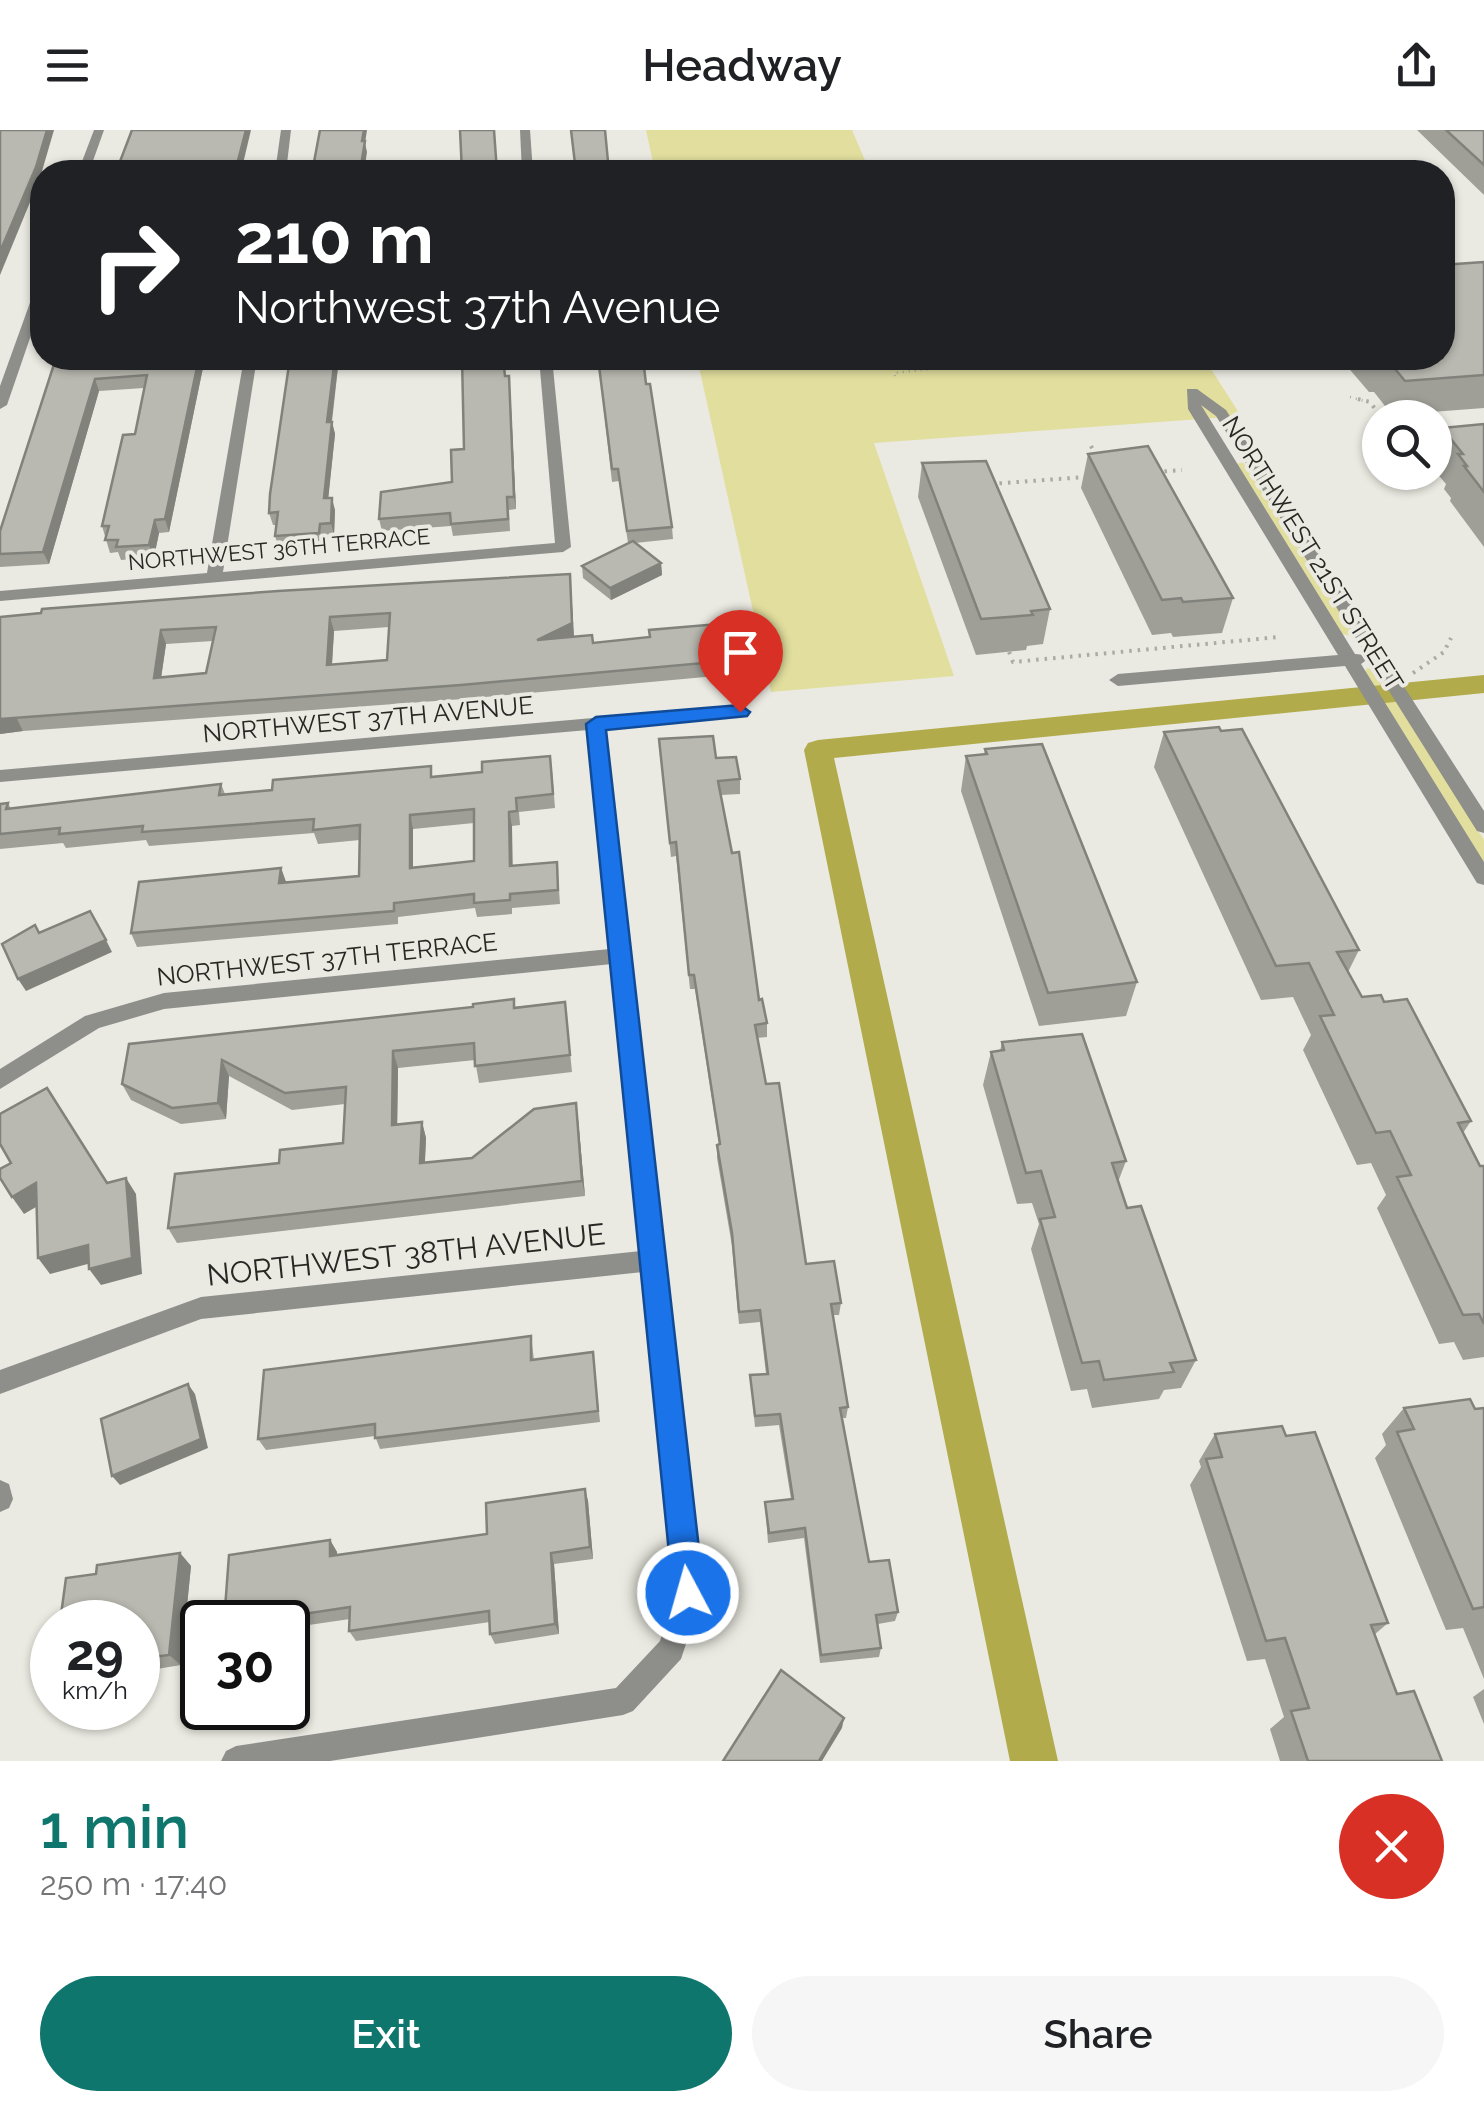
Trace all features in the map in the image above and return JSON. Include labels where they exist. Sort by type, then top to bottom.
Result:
[{"type":"street","points":[[87,160],[98,130]]},
{"type":"street","points":[[282,160],[286,130]]},
{"type":"street","points":[[524,130],[527,160]]},
{"type":"street","points":[[0,405],[30,320]]},
{"type":"street","points":[[214,577],[248,370]]},
{"type":"street","name":"NORTHWEST 36TH TERRACE","points":[[0,596],[562,547],[546,370]]},
{"type":"street","name":"NORTHWEST 21ST STREET","points":[[1484,826],[1222,413],[1192,392],[1195,409],[1484,878]]},
{"type":"street","points":[[1118,680],[1377,658]]},
{"type":"street","name":"NORTHWEST 37TH AVENUE","points":[[0,776],[740,712]]},
{"type":"street","points":[[236,1761],[623,1701],[671,1649],[688,1593],[596,724]]},
{"type":"street","name":"NORTHWEST 37TH TERRACE","points":[[0,1080],[92,1022],[164,1001],[618,956]]},
{"type":"street","name":"NORTHWEST 38TH AVENUE","points":[[0,1382],[201,1308],[652,1260]]},
{"type":"path","points":[[895,376],[894,373],[922,370]]},
{"type":"path","points":[[1350,397],[1362,400]]},
{"type":"path","points":[[1091,446],[1098,461]]},
{"type":"path","points":[[1144,473],[1182,470]]},
{"type":"path","points":[[979,485],[1086,477]]},
{"type":"path","points":[[1190,636],[1194,645]]},
{"type":"path","points":[[1009,652],[1013,662],[1279,637]]},
{"type":"path","points":[[1407,679],[1444,652],[1450,638]]},
{"type":"shaded area","points":[[646,130],[852,130],[865,160],[652,160]]},
{"type":"shaded area","points":[[700,370],[1212,370],[1241,416],[874,443],[954,676],[771,692]]},
{"type":"shaded area","points":[[1243,462],[1352,636],[1342,634],[1237,464]]},
{"type":"shaded area","points":[[1367,668],[1377,670],[1484,840],[1484,863],[1365,672]]},
{"type":"building","points":[[0,130],[47,130],[38,160],[30,160],[30,181],[0,252]]},
{"type":"building","points":[[132,130],[246,130],[238,160],[121,160]]},
{"type":"building","points":[[320,130],[364,130],[362,160],[314,160]]},
{"type":"building","points":[[460,130],[494,130],[496,160],[461,160]]},
{"type":"building","points":[[571,130],[605,130],[608,160],[575,160]]},
{"type":"building","points":[[1446,130],[1484,130],[1484,165]]},
{"type":"building","points":[[1484,262],[1484,375],[1405,381],[1396,370],[1455,370],[1455,264]]},
{"type":"building","points":[[52,370],[196,370],[165,519],[155,520],[149,545],[116,547],[118,540],[105,540],[109,526],[102,526],[123,435],[135,434],[147,375],[95,379],[43,552],[0,554],[0,531]]},
{"type":"building","points":[[288,370],[334,370],[324,498],[332,498],[331,523],[320,524],[319,533],[275,536],[278,512],[269,513]]},
{"type":"building","points":[[462,370],[504,370],[505,376],[509,376],[514,497],[507,497],[508,519],[451,524],[450,513],[379,519],[381,492],[452,482],[451,450],[464,449]]},
{"type":"building","points":[[600,370],[644,370],[646,384],[650,384],[672,527],[627,531],[618,469],[612,469]]},
{"type":"building","points":[[1484,424],[1484,492],[1458,454],[1463,454],[1452,440],[1452,427]]},
{"type":"building","points":[[1148,446],[1233,598],[1162,600],[1088,454]]},
{"type":"building","points":[[986,461],[1050,609],[1031,611],[1033,615],[981,619],[922,463]]},
{"type":"building","points":[[633,541],[661,563],[610,588],[582,566]]},
{"type":"building","points":[[570,574],[572,623],[537,640],[592,635],[593,643],[650,637],[649,630],[718,624],[726,661],[0,719],[0,617],[41,613],[42,609]],"holes":[[[390,613],[387,660],[327,665],[330,617]],[[216,627],[206,673],[154,678],[161,630]]]},
{"type":"building","points":[[1219,727],[1221,731],[1242,729],[1359,950],[1337,952],[1362,997],[1381,995],[1384,1002],[1407,999],[1471,1121],[1458,1123],[1480,1166],[1484,1166],[1484,1324],[1479,1314],[1463,1315],[1397,1177],[1411,1175],[1390,1131],[1376,1133],[1320,1016],[1334,1015],[1309,963],[1276,966],[1164,732]]},
{"type":"building","points":[[713,736],[716,758],[736,757],[740,779],[718,781],[732,853],[739,852],[759,1000],[762,999],[767,1023],[755,1025],[766,1084],[779,1083],[806,1264],[834,1261],[841,1303],[831,1304],[848,1407],[840,1408],[869,1562],[889,1560],[898,1612],[876,1615],[881,1648],[821,1655],[805,1528],[769,1533],[765,1502],[793,1499],[780,1414],[755,1416],[750,1375],[768,1374],[760,1310],[739,1312],[732,1233],[717,1145],[720,1144],[694,975],[689,975],[676,842],[670,843],[659,739]]},
{"type":"building","points":[[1042,744],[1137,982],[1048,993],[966,756],[987,754],[985,749]]},
{"type":"building","points":[[550,756],[553,794],[516,798],[517,811],[509,812],[510,866],[557,862],[558,890],[510,894],[510,900],[474,903],[474,894],[394,903],[394,911],[131,933],[139,882],[281,868],[279,883],[359,876],[360,825],[313,830],[314,819],[142,832],[143,826],[59,834],[60,828],[0,834],[0,804],[8,803],[6,809],[221,784],[219,795],[272,790],[273,780],[431,766],[431,777],[482,772],[482,762]],"holes":[[[474,809],[474,861],[410,868],[410,815]]]},
{"type":"building","points":[[90,911],[106,940],[18,979],[2,944],[35,925],[39,933]]},
{"type":"building","points":[[514,999],[514,1008],[565,1002],[570,1055],[475,1066],[474,1043],[393,1051],[392,1125],[422,1122],[420,1163],[472,1158],[534,1109],[576,1103],[582,1181],[168,1228],[175,1174],[279,1163],[280,1150],[343,1143],[346,1087],[285,1093],[222,1060],[218,1103],[172,1108],[122,1084],[129,1044],[473,1007]]},
{"type":"building","points":[[1082,1034],[1126,1161],[1112,1163],[1127,1208],[1141,1206],[1196,1360],[1170,1363],[1174,1372],[1104,1380],[1099,1361],[1082,1363],[1040,1219],[1055,1217],[1041,1171],[1026,1173],[991,1052],[1004,1050],[1002,1042]]},
{"type":"building","points":[[47,1088],[107,1183],[126,1178],[132,1258],[89,1269],[88,1245],[38,1258],[36,1183],[12,1197],[0,1178],[0,1169],[11,1163],[0,1144],[0,1114]]},
{"type":"building","points":[[531,1336],[531,1360],[593,1352],[598,1411],[375,1438],[375,1424],[258,1439],[264,1370]]},
{"type":"building","points":[[188,1384],[201,1439],[112,1476],[101,1419]]},
{"type":"building","points":[[1470,1399],[1475,1409],[1484,1408],[1484,1607],[1473,1609],[1397,1432],[1414,1429],[1404,1408]]},
{"type":"building","points":[[1282,1426],[1286,1436],[1315,1432],[1388,1623],[1371,1625],[1397,1694],[1414,1691],[1442,1761],[1308,1761],[1291,1711],[1309,1708],[1285,1638],[1266,1641],[1206,1459],[1222,1457],[1215,1434]]},
{"type":"building","points":[[585,1489],[590,1547],[551,1553],[555,1624],[490,1634],[489,1611],[349,1631],[350,1607],[310,1613],[310,1600],[226,1600],[229,1555],[330,1540],[330,1556],[487,1534],[486,1503]]},
{"type":"building","points":[[180,1553],[169,1655],[160,1656],[160,1600],[63,1600],[66,1578],[96,1574],[97,1565]]},
{"type":"building","points":[[781,1670],[844,1718],[819,1761],[723,1761]]},
{"type":"waterway","points":[[1034,1761],[818,750],[1484,684]]},
{"type":"route","points":[[688,1593],[596,724],[740,712]]}]
